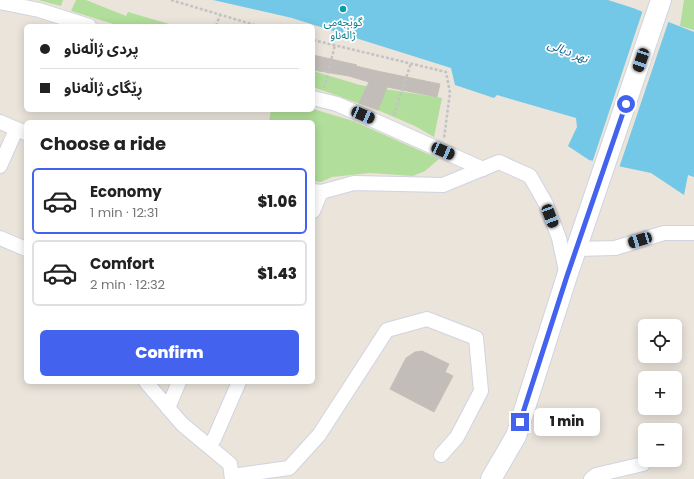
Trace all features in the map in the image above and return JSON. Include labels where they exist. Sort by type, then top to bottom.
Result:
[{"type":"main road","points":[[491,479],[516,436],[567,276],[661,0]]},
{"type":"street","points":[[0,2],[38,10],[83,24]]},
{"type":"street","points":[[317,99],[337,104],[482,168]]},
{"type":"street","points":[[0,122],[21,132],[0,166]]},
{"type":"street","points":[[317,192],[354,183],[443,185],[499,162],[530,176],[546,204],[559,238],[567,276]]},
{"type":"street","points":[[576,249],[615,248],[664,233],[694,232]]},
{"type":"street","points":[[0,238],[24,248]]},
{"type":"street","points":[[148,384],[182,424],[230,464],[232,477],[289,468],[319,435],[387,330],[427,319],[476,338],[481,391],[457,437],[441,455]]},
{"type":"street","points":[[168,408],[178,384]]},
{"type":"street","points":[[209,446],[214,439],[238,384]]},
{"type":"street","points":[[591,479],[596,476],[638,465]]},
{"type":"path","points":[[171,0],[251,24]]},
{"type":"path","points":[[217,24],[220,15]]},
{"type":"path","points":[[315,40],[446,72],[450,93],[443,151]]},
{"type":"path","points":[[317,99],[335,45]]},
{"type":"path","points":[[390,127],[411,63]]},
{"type":"green space","points":[[38,0],[63,0],[61,6]]},
{"type":"green space","points":[[76,0],[86,0],[126,16],[128,12],[169,24],[113,24],[71,11]]},
{"type":"green space","points":[[684,0],[694,0],[694,30],[680,26]]},
{"type":"green space","points":[[315,72],[360,85],[442,98],[434,137],[415,126],[380,111],[315,88]]},
{"type":"green space","points":[[315,110],[353,121],[439,159],[425,171],[413,176],[370,173],[332,177],[321,182],[315,181],[315,120],[269,120],[271,112],[315,112]]},
{"type":"water","name":"نهر ديالى","points":[[213,0],[608,0],[633,8],[694,32],[694,177],[688,175],[684,195],[651,173],[589,160],[568,146],[577,127],[576,118],[497,95],[494,98],[455,85],[451,68],[292,18]]},
{"type":"pier","points":[[643,10],[669,20],[619,168],[592,163]]},
{"type":"building","points":[[315,55],[377,71],[440,84],[437,97],[387,87],[378,110],[359,103],[369,82],[349,76],[315,70]]},
{"type":"building","points":[[422,351],[449,364],[445,372],[453,376],[434,412],[390,389],[406,358],[415,352]]},
{"type":"place","name":"گوێچەمی ژاڵەناو","points":[[343,9]]},
{"type":"route","points":[[520,422],[567,276],[626,104]]}]
